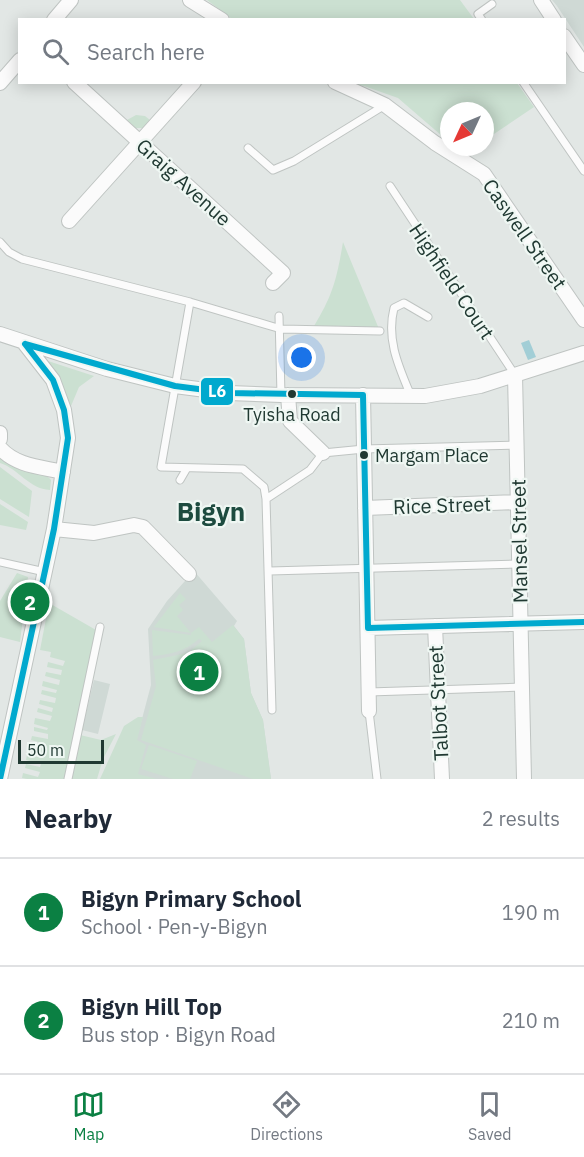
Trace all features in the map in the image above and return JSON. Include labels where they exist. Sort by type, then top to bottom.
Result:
[{"type":"street","points":[[56,18],[71,0]]},
{"type":"street","points":[[190,0],[219,18]]},
{"type":"street","points":[[541,0],[553,18]]},
{"type":"street","points":[[566,39],[584,65]]},
{"type":"street","points":[[0,83],[18,62]]},
{"type":"street","name":"Graig Avenue","points":[[76,84],[283,273],[273,283]]},
{"type":"street","points":[[69,221],[192,84]]},
{"type":"street","name":"Caswell Street","points":[[339,84],[385,105],[435,143],[484,174],[584,320]]},
{"type":"street","points":[[0,334],[25,344],[175,386],[230,393],[284,395],[411,396],[455,392],[584,353]]},
{"type":"street","points":[[0,779],[2,761],[54,529],[68,438],[64,410],[53,380],[25,344]]},
{"type":"street","name":"Mansel Street","points":[[515,375],[524,779]]},
{"type":"street","points":[[284,395],[290,421],[323,453]]},
{"type":"street","points":[[363,395],[369,711]]},
{"type":"street","points":[[0,433],[0,439]]},
{"type":"street","points":[[0,448],[8,457],[18,461],[63,472]]},
{"type":"street","name":"Rice Street","points":[[365,508],[518,502]]},
{"type":"street","points":[[54,529],[94,534],[134,525],[143,527],[189,574]]},
{"type":"street","points":[[368,628],[584,622]]},
{"type":"street","name":"Talbot Street","points":[[435,626],[442,779]]},
{"type":"lane","points":[[481,18],[478,14],[492,4]]},
{"type":"lane","points":[[524,84],[584,171]]},
{"type":"lane","points":[[248,148],[273,170],[294,161],[385,105]]},
{"type":"lane","name":"Highfield Court","points":[[390,186],[515,375]]},
{"type":"lane","points":[[0,242],[9,252],[22,259],[190,302],[281,329],[380,331]]},
{"type":"lane","points":[[190,302],[161,467],[243,469],[264,487],[270,571],[272,710]]},
{"type":"lane","points":[[411,396],[392,348],[392,317],[394,308],[404,303],[428,317]]},
{"type":"lane","points":[[279,316],[284,395]]},
{"type":"lane","points":[[266,499],[310,470],[323,453],[364,449],[517,445]]},
{"type":"lane","points":[[180,480],[187,468]]},
{"type":"lane","points":[[0,562],[45,572]]},
{"type":"lane","points":[[270,571],[519,564]]},
{"type":"lane","points":[[68,779],[100,627]]},
{"type":"lane","points":[[369,692],[522,687]]},
{"type":"lane","points":[[369,711],[377,779]]},
{"type":"shaded area","points":[[552,0],[584,0],[584,47],[566,18]]},
{"type":"shaded area","points":[[194,571],[237,621],[234,626],[244,639],[251,693],[263,720],[271,779],[126,779],[151,685],[148,629],[167,601]]},
{"type":"shaded area","points":[[94,680],[110,684],[98,734],[82,730]]},
{"type":"green space","points":[[207,0],[460,0],[473,18],[231,18]]},
{"type":"green space","points":[[350,84],[518,84],[534,107],[494,134],[494,102],[440,102],[440,134],[398,98],[364,86]]},
{"type":"green space","points":[[136,115],[145,116],[150,120],[143,128],[135,128],[127,120]]},
{"type":"green space","points":[[343,242],[379,329],[314,326],[326,305],[333,286]]},
{"type":"green space","points":[[48,361],[94,376],[79,387],[71,406]]},
{"type":"green space","points":[[0,458],[13,465],[47,476],[51,480],[50,490],[30,483],[0,463]]},
{"type":"green space","points":[[0,467],[32,491],[29,517],[0,499]]},
{"type":"green space","points":[[0,504],[28,522],[26,530],[0,525]]},
{"type":"green space","points":[[17,573],[28,577],[20,642],[0,637],[0,601]]},
{"type":"green space","points":[[180,593],[186,599],[179,605],[183,610],[177,616],[191,633],[154,627]]},
{"type":"green space","points":[[49,603],[96,630],[65,779],[27,779],[22,778],[23,773],[38,777],[40,772],[25,768],[26,764],[40,767],[41,764],[26,760],[27,755],[43,758],[44,754],[29,750],[30,745],[45,748],[46,744],[31,740],[32,736],[48,739],[48,734],[34,731],[34,727],[47,730],[48,728],[34,724],[35,718],[50,721],[52,716],[37,712],[38,708],[52,712],[53,708],[39,704],[40,700],[55,703],[56,698],[41,694],[42,690],[56,693],[57,690],[42,686],[43,681],[59,685],[60,680],[45,676],[46,672],[61,675],[62,670],[47,667],[48,662],[63,666],[65,661],[50,657],[51,652],[40,650]]},
{"type":"green space","points":[[233,625],[244,639],[251,693],[263,720],[271,779],[253,779],[141,740],[156,686],[153,660],[188,653],[202,641],[199,639],[178,651],[153,656],[152,630],[191,635],[199,627],[212,642]]},
{"type":"green space","points":[[138,717],[143,717],[137,740],[146,745],[138,774],[157,779],[100,779],[124,726]]},
{"type":"green space","points":[[116,734],[103,759],[97,779],[70,779],[80,735],[101,740]]},
{"type":"green space","points":[[149,745],[197,761],[190,779],[173,779],[141,769]]},
{"type":"water","points":[[529,340],[536,357],[528,360],[521,343]]},
{"type":"transit line","name":"L6","points":[[25,344],[175,386],[229,393],[363,395],[368,628],[584,622]]},
{"type":"transit line","name":"L6","points":[[0,779],[54,529],[68,438],[64,410],[53,380],[25,344]]},
{"type":"place","name":"Tyisha Road","points":[[292,394]]},
{"type":"place","name":"Margam Place","points":[[364,455]]},
{"type":"place","name":"Bigyn Hill Top","points":[[30,602]]},
{"type":"place","name":"Bigyn Primary School","points":[[199,672]]},
{"type":"district","name":"Bigyn","points":[[211,511]]}]
